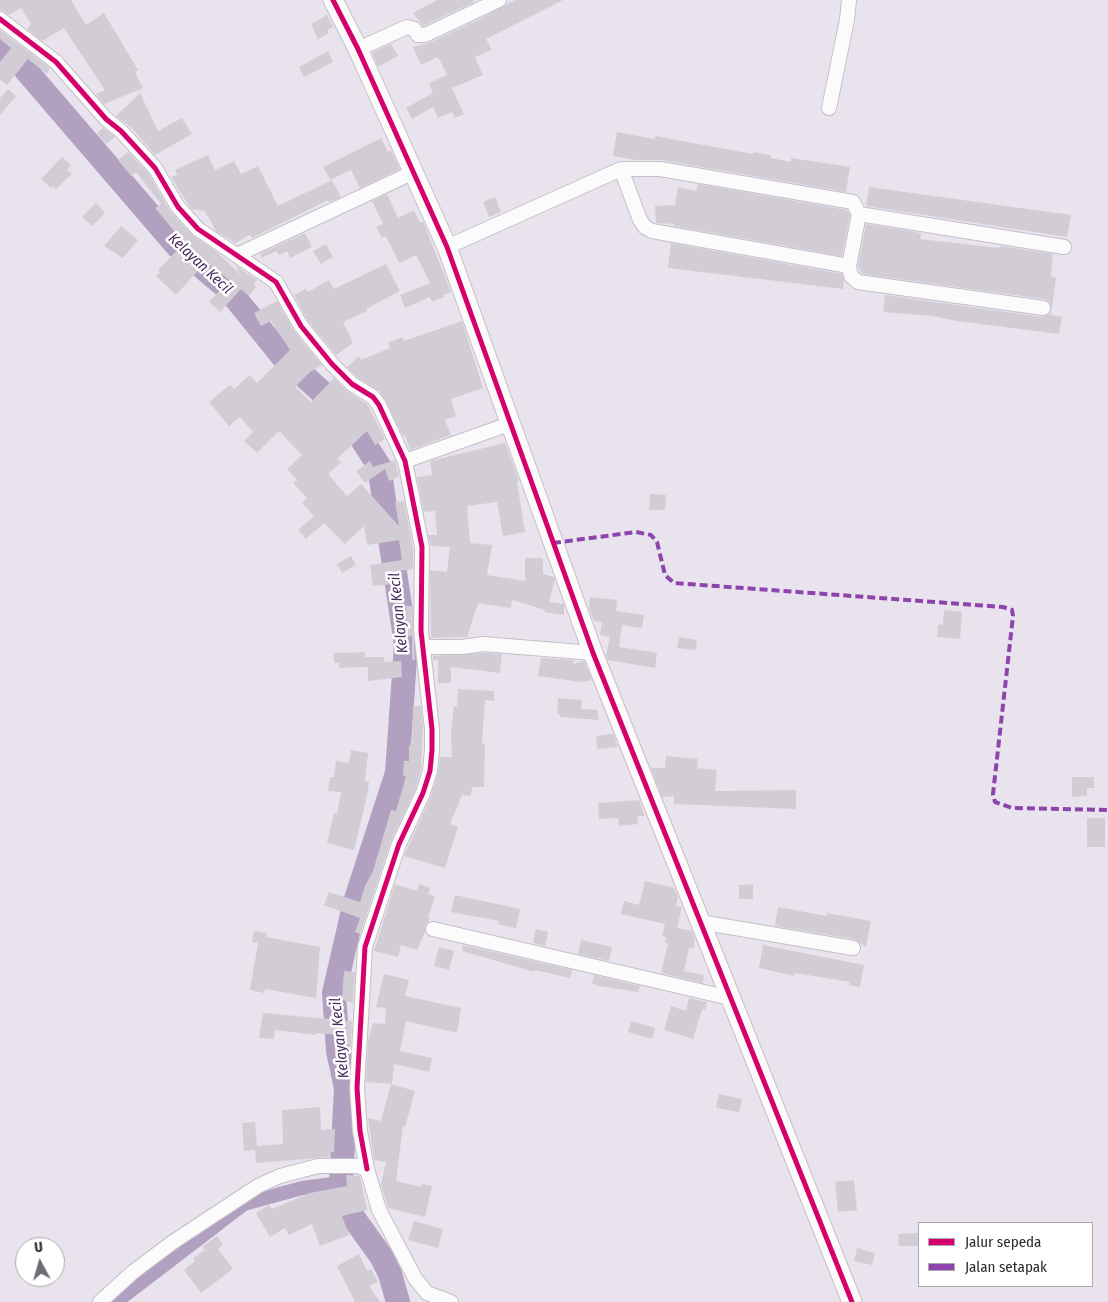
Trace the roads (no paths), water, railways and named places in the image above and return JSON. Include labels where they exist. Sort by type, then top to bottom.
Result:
[{"type":"street","points":[[333,0],[358,49],[447,247],[512,423],[593,654],[852,1302]]},
{"type":"street","points":[[358,49],[400,29],[411,28],[418,36],[425,35],[499,0]]},
{"type":"street","points":[[829,108],[847,20],[849,0]]},
{"type":"street","points":[[0,19],[20,32],[61,68],[106,119],[155,168],[178,207],[198,229],[276,282],[301,326],[332,364],[352,384],[373,397],[386,415],[406,461],[422,547],[421,614],[432,730],[430,770],[414,816],[399,844],[365,947],[357,1088],[362,1167],[379,1210],[415,1278],[427,1293],[451,1302]]},
{"type":"street","points":[[447,247],[621,169],[660,169],[853,202],[859,214],[850,266],[851,276],[858,282],[1043,308]]},
{"type":"street","points":[[621,169],[640,220],[645,227],[652,231],[850,266]]},
{"type":"street","points":[[236,256],[414,172]]},
{"type":"street","points":[[859,214],[1064,247]]},
{"type":"street","points":[[406,461],[512,423]]},
{"type":"street","points":[[424,648],[462,647],[482,644],[593,654]]},
{"type":"street","points":[[700,922],[853,948]]},
{"type":"street","points":[[433,928],[730,998]]},
{"type":"street","points":[[100,1302],[133,1272],[173,1242],[244,1194],[280,1176],[318,1166],[362,1167]]},
{"type":"waterway","name":"Kelayan Kecil","points":[[0,50],[23,67],[177,246],[227,288],[283,357],[345,413],[379,466],[406,645],[397,773],[355,902],[334,993],[338,1051],[346,1088],[341,1183],[353,1217],[381,1256],[390,1274],[398,1302]]},
{"type":"waterway","points":[[116,1302],[244,1204],[302,1188],[341,1183]]}]
